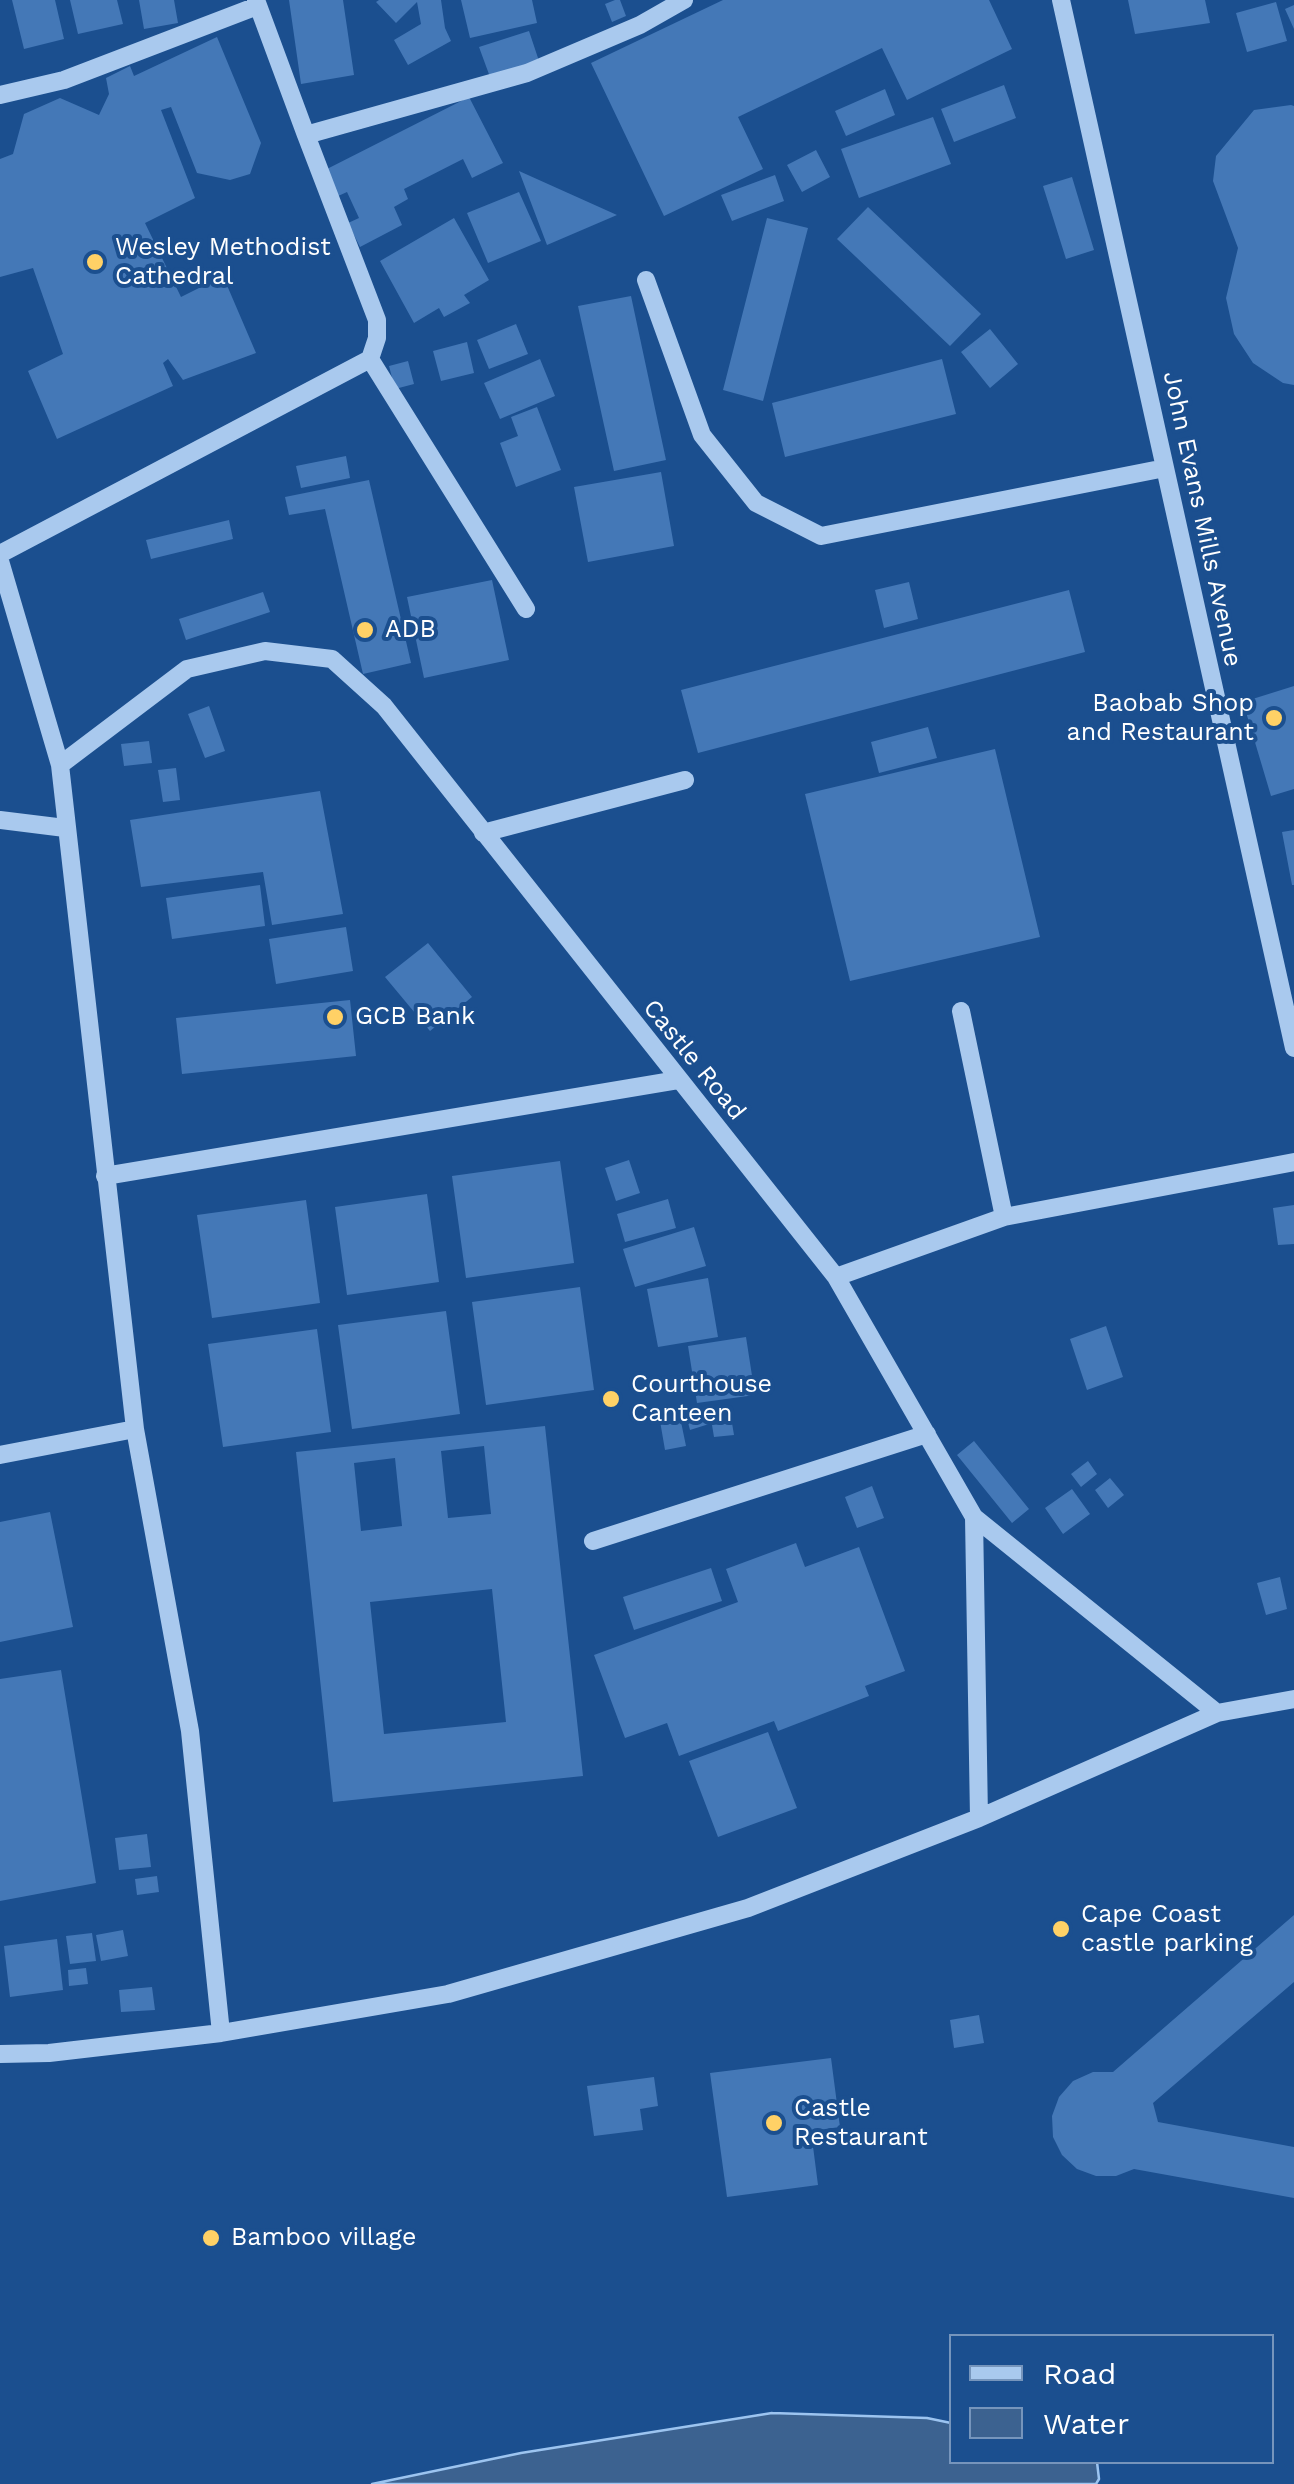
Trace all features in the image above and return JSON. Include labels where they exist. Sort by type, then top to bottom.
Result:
[{"type":"street","points":[[306,135],[528,74],[640,25],[684,0]]},
{"type":"street","name":"John Evans Mills Avenue","points":[[1061,0],[1294,1048]]},
{"type":"street","points":[[0,96],[64,80],[257,3],[376,320],[377,338],[370,359],[0,557],[60,764],[134,1430],[190,1731],[221,2032]]},
{"type":"street","points":[[646,280],[702,435],[756,503],[821,536],[1165,468]]},
{"type":"street","points":[[370,359],[526,609]]},
{"type":"street","name":"Castle Road","points":[[60,764],[187,669],[265,651],[332,658],[384,706],[836,1276],[974,1516],[1217,1713]]},
{"type":"street","points":[[482,832],[685,780]]},
{"type":"street","points":[[0,820],[66,828]]},
{"type":"street","points":[[962,1011],[1004,1217]]},
{"type":"street","points":[[106,1176],[678,1080]]},
{"type":"street","points":[[836,1276],[1004,1217],[1294,1162]]},
{"type":"street","points":[[0,1455],[134,1430]]},
{"type":"street","points":[[593,1541],[926,1434]]},
{"type":"street","points":[[974,1516],[979,1818]]},
{"type":"street","points":[[0,2054],[49,2053],[221,2032],[448,1994],[748,1908],[979,1818],[1217,1713],[1294,1699]]},
{"type":"water","points":[[772,2413],[927,2418],[949,2423],[949,2464],[1097,2464],[1099,2479],[1096,2484],[372,2484],[521,2453]]},
{"type":"building","points":[[12,0],[55,0],[64,39],[24,49]]},
{"type":"building","points":[[70,0],[117,0],[123,24],[78,34]]},
{"type":"building","points":[[139,0],[174,0],[178,23],[144,29]]},
{"type":"building","points":[[289,0],[343,0],[354,75],[301,84]]},
{"type":"building","points":[[441,0],[451,41],[408,65],[394,40],[421,24],[417,2],[396,23],[376,2]]},
{"type":"building","points":[[461,0],[532,0],[537,23],[470,38]]},
{"type":"building","points":[[620,0],[626,16],[612,22],[605,4]]},
{"type":"building","points":[[723,0],[989,0],[1012,49],[907,100],[882,48],[738,117],[763,169],[664,216],[591,63]]},
{"type":"building","points":[[1128,0],[1205,0],[1210,23],[1135,34]]},
{"type":"building","points":[[1276,2],[1287,41],[1247,52],[1236,13]]},
{"type":"building","points":[[1294,5],[1294,29],[1285,9]]},
{"type":"building","points":[[529,31],[539,61],[490,77],[479,47]]},
{"type":"building","points":[[217,37],[261,143],[250,174],[230,180],[197,173],[171,107],[161,110],[195,198],[145,223],[181,297],[223,276],[256,353],[183,380],[168,359],[163,363],[173,386],[57,439],[28,371],[63,354],[33,268],[0,277],[0,159],[13,154],[24,114],[60,98],[99,115],[109,94],[106,78],[130,66],[134,76]]},
{"type":"building","points":[[1004,85],[1016,118],[954,142],[941,109]]},
{"type":"building","points":[[885,89],[895,115],[846,136],[835,111]]},
{"type":"building","points":[[469,97],[503,163],[472,178],[463,159],[404,189],[408,199],[394,207],[402,225],[360,247],[348,223],[359,218],[347,192],[336,197],[323,171]]},
{"type":"building","points":[[1291,105],[1294,385],[1283,383],[1253,363],[1234,334],[1226,298],[1238,248],[1213,181],[1216,156],[1254,110]]},
{"type":"building","points":[[933,117],[951,164],[859,198],[841,149]]},
{"type":"building","points":[[816,150],[830,177],[802,192],[787,165]]},
{"type":"building","points":[[519,171],[617,215],[547,245]]},
{"type":"building","points":[[775,175],[784,201],[732,221],[721,195]]},
{"type":"building","points":[[1072,177],[1094,250],[1066,259],[1043,186]]},
{"type":"building","points":[[519,192],[541,241],[488,263],[467,213]]},
{"type":"building","points":[[868,207],[981,314],[950,346],[837,239]]},
{"type":"building","points":[[454,218],[489,280],[464,295],[470,303],[444,317],[439,308],[414,323],[380,261]]},
{"type":"building","points":[[767,218],[808,228],[763,401],[723,390]]},
{"type":"building","points":[[631,296],[666,460],[614,471],[578,306]]},
{"type":"building","points":[[516,324],[528,354],[489,369],[477,340]]},
{"type":"building","points":[[990,329],[1018,364],[990,388],[961,352]]},
{"type":"building","points":[[467,342],[474,373],[441,381],[433,351]]},
{"type":"building","points":[[540,359],[555,396],[500,419],[484,383]]},
{"type":"building","points":[[942,359],[956,414],[785,457],[772,403]]},
{"type":"building","points":[[408,361],[414,384],[395,389],[389,366]]},
{"type":"building","points":[[537,407],[561,470],[516,487],[500,443],[518,436],[511,417]]},
{"type":"building","points":[[346,456],[350,478],[301,488],[296,466]]},
{"type":"building","points":[[661,472],[674,546],[588,562],[574,487]]},
{"type":"building","points":[[369,480],[411,663],[363,674],[325,509],[289,515],[285,497]]},
{"type":"building","points":[[229,520],[233,539],[151,559],[146,540]]},
{"type":"building","points":[[492,580],[509,660],[424,678],[407,597]]},
{"type":"building","points":[[909,582],[918,619],[884,628],[875,590]]},
{"type":"building","points":[[1069,590],[1085,652],[698,753],[681,690]]},
{"type":"building","points":[[263,592],[270,612],[186,640],[179,619]]},
{"type":"building","points":[[1294,686],[1294,789],[1271,796],[1243,702]]},
{"type":"building","points":[[209,706],[225,751],[205,758],[188,714]]},
{"type":"building","points":[[928,727],[937,758],[879,773],[871,742]]},
{"type":"building","points":[[149,741],[152,763],[124,766],[121,744]]},
{"type":"building","points":[[995,749],[1040,937],[850,981],[805,794]]},
{"type":"building","points":[[176,768],[180,800],[163,802],[158,770]]},
{"type":"building","points":[[320,791],[343,914],[272,925],[263,872],[141,887],[130,820]]},
{"type":"building","points":[[1294,830],[1294,885],[1292,885],[1282,832]]},
{"type":"building","points":[[260,885],[265,926],[172,939],[166,898]]},
{"type":"building","points":[[346,927],[353,971],[276,984],[269,939]]},
{"type":"building","points":[[428,943],[472,997],[430,1031],[385,977]]},
{"type":"building","points":[[350,1000],[356,1056],[182,1074],[176,1018]]},
{"type":"building","points":[[629,1160],[640,1193],[616,1201],[605,1168]]},
{"type":"building","points":[[560,1161],[574,1263],[466,1278],[452,1176]]},
{"type":"building","points":[[427,1194],[439,1282],[347,1295],[335,1207]]},
{"type":"building","points":[[668,1199],[676,1228],[625,1242],[617,1214]]},
{"type":"building","points":[[306,1200],[320,1303],[212,1318],[197,1215]]},
{"type":"building","points":[[1294,1205],[1294,1244],[1278,1245],[1273,1208]]},
{"type":"building","points":[[694,1227],[706,1266],[635,1287],[623,1249]]},
{"type":"building","points":[[708,1278],[718,1337],[658,1347],[647,1289]]},
{"type":"building","points":[[580,1287],[594,1390],[486,1405],[472,1302]]},
{"type":"building","points":[[446,1311],[460,1414],[352,1429],[338,1325]]},
{"type":"building","points":[[1106,1326],[1123,1377],[1087,1390],[1070,1339]]},
{"type":"building","points":[[317,1329],[331,1432],[223,1447],[208,1344]]},
{"type":"building","points":[[746,1337],[755,1395],[697,1403],[688,1346]]},
{"type":"building","points":[[705,1409],[709,1424],[690,1430],[686,1415]]},
{"type":"building","points":[[680,1417],[686,1446],[665,1450],[660,1421]]},
{"type":"building","points":[[732,1423],[734,1435],[714,1437],[712,1425]]},
{"type":"building","points":[[545,1426],[583,1776],[333,1802],[296,1452]],"holes":[[[484,1446],[491,1514],[448,1518],[441,1451]],[[395,1458],[402,1526],[361,1531],[354,1463]],[[492,1589],[506,1722],[384,1734],[370,1602]]]},
{"type":"building","points":[[974,1441],[1029,1509],[1012,1523],[957,1455]]},
{"type":"building","points":[[1088,1461],[1097,1474],[1081,1487],[1071,1474]]},
{"type":"building","points":[[1110,1478],[1124,1495],[1108,1508],[1095,1490]]},
{"type":"building","points":[[872,1486],[884,1518],[857,1528],[845,1497]]},
{"type":"building","points":[[1072,1489],[1090,1514],[1063,1534],[1045,1508]]},
{"type":"building","points":[[50,1512],[73,1627],[0,1642],[0,1522]]},
{"type":"building","points":[[796,1543],[805,1567],[859,1547],[905,1671],[865,1686],[869,1696],[778,1731],[774,1721],[679,1756],[667,1723],[625,1738],[594,1655],[738,1602],[726,1569]]},
{"type":"building","points":[[711,1568],[722,1601],[634,1630],[623,1597]]},
{"type":"building","points":[[1280,1577],[1287,1609],[1266,1615],[1257,1583]]},
{"type":"building","points":[[61,1670],[96,1883],[0,1901],[0,1679]]},
{"type":"building","points":[[768,1732],[797,1808],[718,1837],[689,1761]]},
{"type":"building","points":[[147,1834],[151,1867],[119,1870],[115,1838]]},
{"type":"building","points":[[157,1876],[159,1892],[137,1895],[135,1879]]},
{"type":"building","points":[[1294,1915],[1294,1982],[1153,2103],[1158,2122],[1294,2147],[1294,2198],[1134,2169],[1116,2176],[1096,2176],[1077,2169],[1062,2155],[1053,2137],[1052,2116],[1059,2097],[1073,2081],[1093,2072],[1113,2072]]},
{"type":"building","points":[[123,1930],[128,1956],[101,1961],[96,1935]]},
{"type":"building","points":[[92,1933],[96,1961],[70,1964],[66,1936]]},
{"type":"building","points":[[57,1939],[63,1990],[10,1997],[4,1946]]},
{"type":"building","points":[[86,1968],[88,1984],[69,1986],[68,1970]]},
{"type":"building","points":[[152,1987],[155,2010],[121,2012],[119,1990]]},
{"type":"building","points":[[979,2015],[984,2043],[954,2048],[950,2020]]},
{"type":"building","points":[[831,2058],[840,2127],[811,2131],[818,2185],[727,2197],[710,2073]]},
{"type":"building","points":[[654,2077],[658,2106],[640,2109],[643,2130],[594,2136],[587,2086]]},
{"type":"place","name":"Wesley Methodist Cathedral","points":[[95,262]]},
{"type":"place","name":"ADB","points":[[365,630]]},
{"type":"place","name":"Baobab Shop and Restaurant","points":[[1274,718]]},
{"type":"place","name":"GCB Bank","points":[[335,1017]]},
{"type":"place","name":"Courthouse Canteen","points":[[611,1399]]},
{"type":"place","name":"Cape Coast castle parking","points":[[1061,1929]]},
{"type":"place","name":"Castle Restaurant","points":[[774,2123]]},
{"type":"place","name":"Bamboo village","points":[[211,2238]]}]
